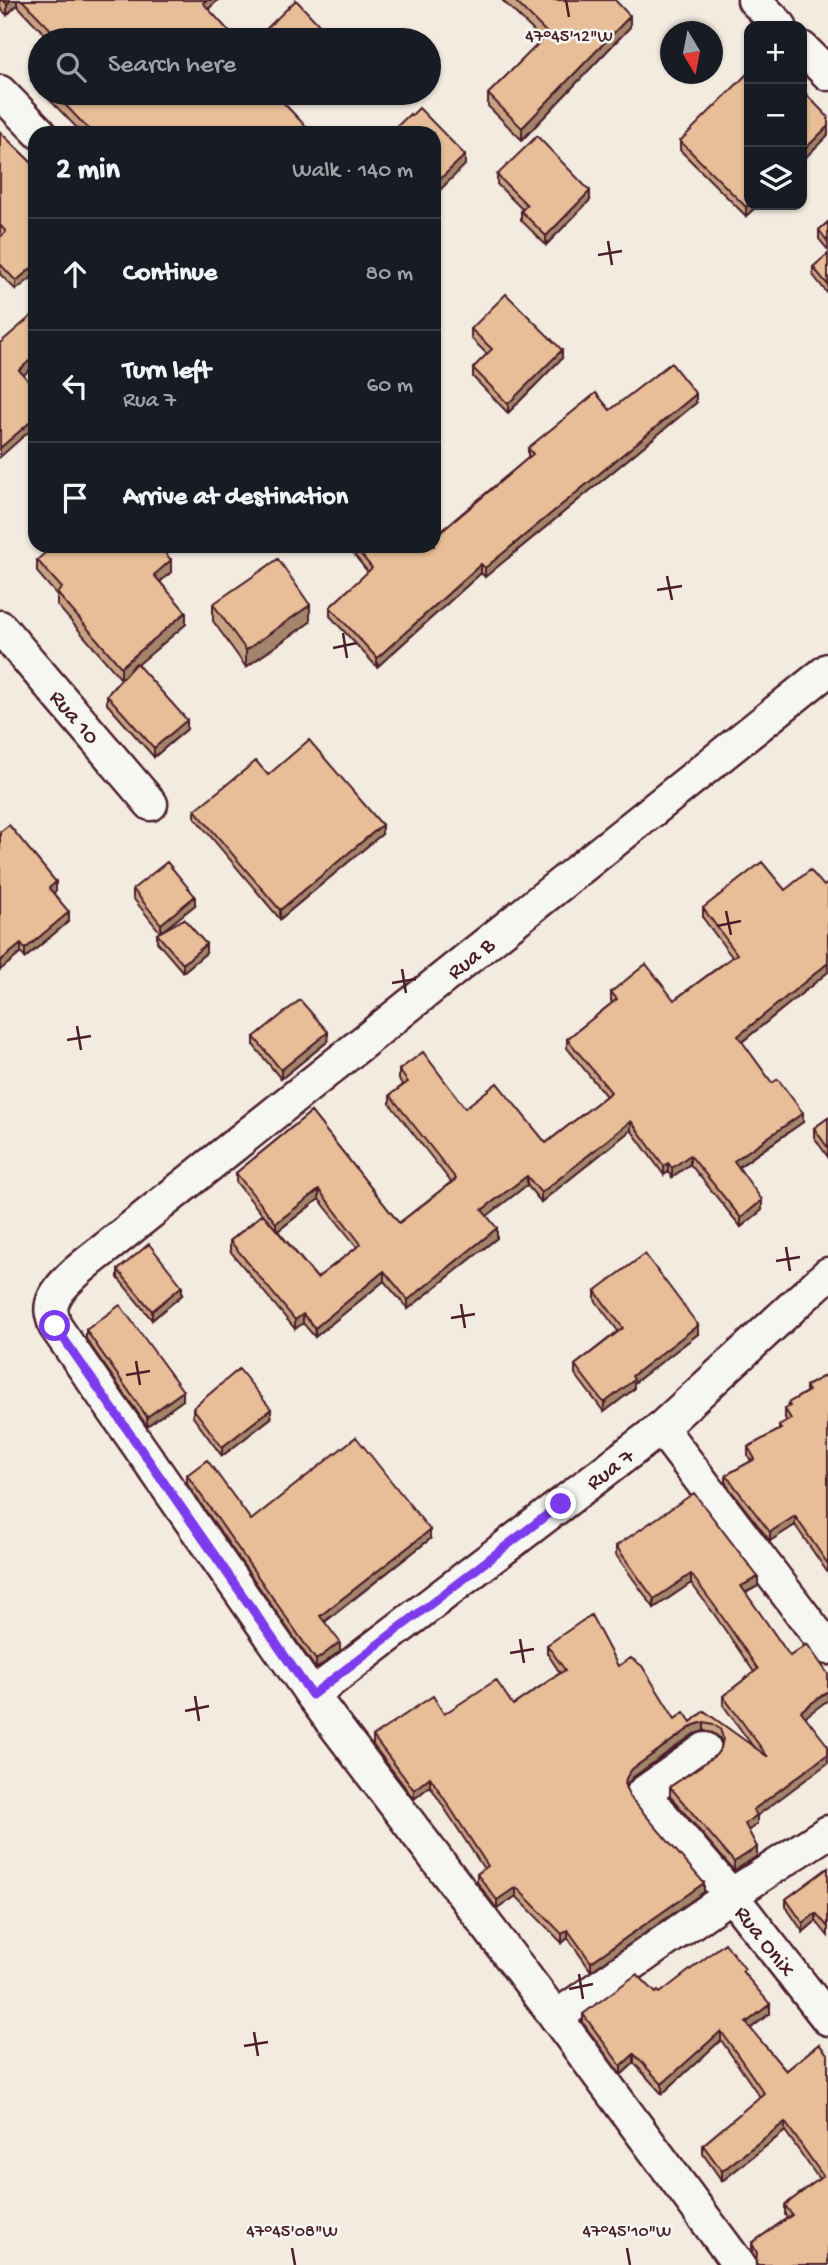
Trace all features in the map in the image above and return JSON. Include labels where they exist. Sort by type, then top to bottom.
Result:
[{"type":"street","points":[[754,0],[775,21]]},
{"type":"street","points":[[807,53],[828,74]]},
{"type":"street","points":[[0,92],[33,126]]},
{"type":"street","name":"Rua 10","points":[[0,627],[152,804]]},
{"type":"street","name":"Rua B","points":[[739,2265],[556,2017],[312,1695],[55,1326],[51,1313],[52,1302],[61,1287],[111,1244],[828,670]]},
{"type":"street","name":"Rua 7","points":[[312,1695],[661,1429],[828,1274]]},
{"type":"street","points":[[661,1429],[828,1648]]},
{"type":"street","name":"Rua Onix","points":[[705,1749],[643,1793],[731,1895],[828,2019]]},
{"type":"street","points":[[556,2017],[731,1895],[828,1832]]},
{"type":"building","points":[[22,0],[207,0],[203,3],[226,28],[49,28]]},
{"type":"building","points":[[296,0],[322,28],[267,28]]},
{"type":"building","points":[[514,0],[615,0],[630,16],[522,128],[488,94],[548,34]]},
{"type":"building","points":[[744,77],[744,205],[680,141]]},
{"type":"building","points":[[807,95],[828,117],[828,126],[807,147]]},
{"type":"building","points":[[65,105],[285,105],[305,126],[85,126]]},
{"type":"building","points":[[419,108],[437,126],[397,126],[410,114],[411,116]]},
{"type":"building","points":[[441,130],[465,155],[441,178]]},
{"type":"building","points":[[0,132],[28,159],[28,271],[16,281],[0,264],[0,237],[6,232],[0,225]]},
{"type":"building","points":[[537,136],[590,191],[546,236],[521,211],[527,205],[497,175]]},
{"type":"building","points":[[828,222],[828,242],[819,230]]},
{"type":"building","points":[[828,254],[828,285],[813,267]]},
{"type":"building","points":[[506,294],[562,350],[508,404],[473,368],[492,349],[471,329]]},
{"type":"building","points":[[28,319],[28,362],[19,370],[28,380],[28,424],[0,448],[0,343]]},
{"type":"building","points":[[671,363],[696,394],[485,568],[481,564],[377,658],[330,607],[372,568],[360,553],[441,553],[441,532],[533,454],[528,448],[596,393],[610,410]]},
{"type":"building","points":[[45,553],[165,553],[171,560],[154,575],[186,612],[121,667],[57,593],[62,588],[37,560]]},
{"type":"building","points":[[278,559],[310,605],[246,650],[213,604]]},
{"type":"building","points":[[136,663],[187,720],[154,748],[107,695]]},
{"type":"building","points":[[309,740],[382,825],[280,910],[195,810],[256,761],[268,775]]},
{"type":"building","points":[[9,825],[56,882],[49,888],[69,912],[25,949],[21,944],[0,961],[0,832]]},
{"type":"building","points":[[167,862],[195,896],[161,924],[133,889]]},
{"type":"building","points":[[762,862],[785,890],[810,870],[824,886],[828,883],[828,963],[738,1036],[772,1083],[778,1079],[803,1113],[734,1161],[762,1200],[741,1218],[690,1155],[672,1168],[668,1163],[664,1166],[631,1121],[541,1193],[527,1176],[482,1210],[497,1228],[408,1300],[384,1271],[315,1328],[303,1314],[295,1320],[230,1241],[263,1214],[317,1278],[361,1244],[319,1190],[276,1223],[236,1173],[311,1112],[399,1223],[456,1179],[390,1095],[408,1082],[399,1070],[423,1052],[465,1108],[497,1083],[546,1143],[611,1092],[567,1039],[617,999],[611,992],[646,964],[674,1000],[737,954],[703,908]]},
{"type":"building","points":[[184,919],[206,944],[183,964],[157,934]]},
{"type":"building","points":[[300,1000],[328,1032],[281,1070],[254,1037]]},
{"type":"building","points":[[828,1118],[828,1148],[814,1128]]},
{"type":"building","points":[[149,1244],[182,1286],[152,1311],[118,1270]]},
{"type":"building","points":[[645,1254],[698,1325],[632,1376],[634,1380],[604,1403],[575,1365],[623,1328],[595,1291]]},
{"type":"building","points":[[120,1305],[183,1391],[147,1417],[86,1330]]},
{"type":"building","points":[[239,1369],[271,1409],[222,1447],[193,1408]]},
{"type":"building","points":[[828,1374],[828,1564],[795,1516],[770,1532],[726,1475],[755,1459],[748,1447],[781,1429],[779,1426],[791,1419],[785,1409],[790,1406],[788,1403],[809,1391],[806,1386]]},
{"type":"building","points":[[356,1437],[430,1530],[320,1616],[340,1642],[316,1660],[187,1475],[207,1460],[251,1520]]},
{"type":"building","points":[[694,1493],[758,1577],[741,1586],[790,1656],[807,1644],[828,1674],[828,1691],[801,1711],[828,1746],[828,1754],[753,1810],[757,1815],[745,1824],[757,1847],[734,1862],[670,1787],[716,1755],[723,1738],[720,1729],[704,1722],[694,1725],[632,1769],[626,1778],[625,1786],[629,1796],[704,1883],[591,1962],[568,1930],[562,1934],[516,1887],[497,1900],[477,1874],[488,1866],[430,1777],[414,1790],[373,1736],[433,1696],[444,1714],[496,1680],[513,1705],[565,1670],[547,1645],[591,1615],[618,1666],[631,1658],[642,1666],[675,1719],[684,1712],[691,1722],[704,1711],[768,1757],[723,1696],[758,1669],[714,1605],[691,1574],[654,1599],[616,1546]]},
{"type":"building","points":[[828,1868],[828,1927],[816,1913],[803,1923],[786,1899]]},
{"type":"building","points":[[725,1943],[745,1969],[742,1971],[770,2004],[746,2023],[786,2071],[819,2044],[828,2055],[828,2265],[756,2263],[757,2253],[752,2243],[792,2215],[785,2205],[823,2176],[785,2122],[722,2171],[703,2145],[764,2093],[721,2031],[662,2084],[634,2054],[621,2066],[583,2014],[637,1974],[656,1993],[660,1993]]},
{"type":"route","points":[[55,1326],[312,1695],[561,1504]]}]
